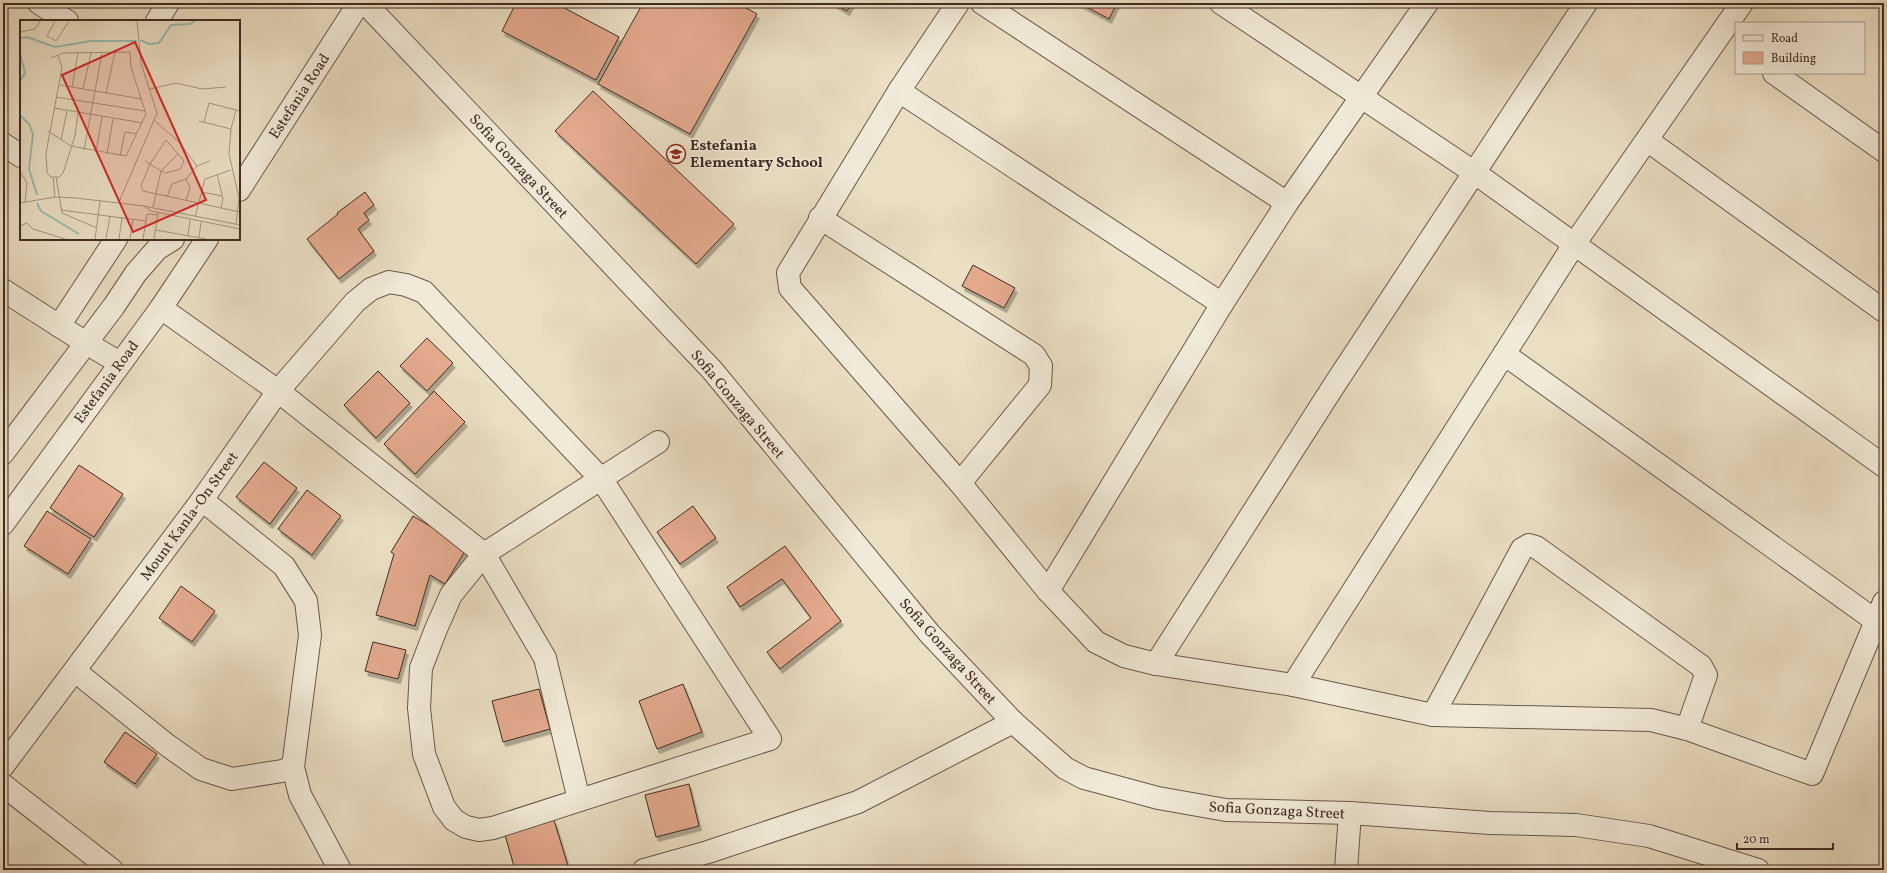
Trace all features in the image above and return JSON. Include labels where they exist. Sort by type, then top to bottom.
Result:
[{"type":"street","points":[[39,3],[65,20]]},
{"type":"street","points":[[157,20],[168,3]]},
{"type":"street","name":"Estefania Road","points":[[240,188],[359,3]]},
{"type":"street","name":"Sofia Gonzaga Street","points":[[365,3],[712,370],[929,633],[1013,722],[1065,768],[1084,778],[1158,798],[1226,810],[1350,813],[1490,823],[1576,825],[1649,836],[1758,870]]},
{"type":"street","points":[[958,3],[899,91],[820,218],[788,273],[790,288],[960,483],[1048,591],[1096,642],[1124,656],[1156,664],[1293,685],[1433,715],[1651,720],[1687,729],[1812,774],[1880,612],[1504,354]]},
{"type":"street","points":[[982,3],[1287,203]]},
{"type":"street","points":[[1221,3],[1475,173],[1575,243],[1884,466]]},
{"type":"street","points":[[1048,591],[1222,304],[1287,203],[1427,3]]},
{"type":"street","points":[[1156,664],[1330,390],[1475,173],[1586,3]]},
{"type":"street","points":[[1293,685],[1575,243],[1647,140],[1728,40],[1742,3]]},
{"type":"street","points":[[1775,74],[1884,150]]},
{"type":"street","points":[[899,91],[1222,304]]},
{"type":"street","points":[[1647,140],[1884,311]]},
{"type":"street","points":[[3,144],[20,155]]},
{"type":"street","points":[[820,218],[1034,355],[1041,366],[1040,385],[960,483]]},
{"type":"street","points":[[59,326],[115,240]]},
{"type":"street","points":[[3,453],[86,343],[136,273],[157,249],[171,240]]},
{"type":"street","name":"Estefania Road","points":[[3,524],[120,363],[162,308],[206,240]]},
{"type":"street","name":"Mount Kanla-On Street","points":[[3,766],[202,500],[278,391],[355,302],[371,289],[389,282],[406,285],[424,292],[602,480]]},
{"type":"street","points":[[3,290],[120,363]]},
{"type":"street","points":[[162,308],[278,391],[484,554],[545,658],[580,800]]},
{"type":"street","points":[[602,480],[770,740],[492,828],[479,830],[466,827],[454,820],[444,807],[424,754],[420,708],[421,668],[451,595],[484,554],[602,480],[658,442]]},
{"type":"street","points":[[202,500],[284,566],[306,601],[310,635],[293,766],[300,796],[340,870]]},
{"type":"street","points":[[1433,715],[1522,548],[1529,545],[1536,547],[1701,666],[1706,675],[1687,729]]},
{"type":"street","points":[[75,671],[167,745],[201,769],[232,779],[282,771],[293,766]]},
{"type":"street","points":[[644,870],[708,852],[858,802],[1013,722]]},
{"type":"street","points":[[3,786],[102,867]]},
{"type":"street","points":[[1346,870],[1350,813]]},
{"type":"building","points":[[516,3],[555,3],[619,37],[596,80],[502,31]]},
{"type":"building","points":[[643,3],[737,3],[757,14],[690,134],[598,84]]},
{"type":"building","points":[[833,3],[852,3],[847,11]]},
{"type":"building","points":[[1079,3],[1117,3],[1109,19]]},
{"type":"building","points":[[593,91],[734,224],[696,264],[555,131]]},
{"type":"building","points":[[365,192],[374,205],[364,213],[369,220],[358,229],[374,251],[339,279],[307,239],[338,214],[337,213]]},
{"type":"building","points":[[973,265],[1015,288],[1004,308],[962,286]]},
{"type":"building","points":[[427,338],[453,363],[427,391],[400,366]]},
{"type":"building","points":[[378,371],[410,403],[376,438],[344,405]]},
{"type":"building","points":[[434,391],[465,422],[415,474],[384,444]]},
{"type":"building","points":[[264,462],[297,488],[270,524],[236,497]]},
{"type":"building","points":[[79,465],[123,494],[94,537],[50,508]]},
{"type":"building","points":[[307,490],[341,516],[312,555],[278,529]]},
{"type":"building","points":[[693,506],[716,538],[680,564],[657,532]]},
{"type":"building","points":[[47,511],[91,539],[68,574],[24,546]]},
{"type":"building","points":[[413,516],[467,548],[445,584],[430,575],[415,626],[376,615],[394,554],[391,552]]},
{"type":"building","points":[[785,546],[841,621],[780,669],[767,652],[811,618],[782,579],[740,607],[727,587]]},
{"type":"building","points":[[181,586],[215,611],[192,642],[159,618]]},
{"type":"building","points":[[373,642],[406,650],[398,679],[365,671]]},
{"type":"building","points":[[683,684],[702,732],[657,749],[639,701]]},
{"type":"building","points":[[539,689],[550,729],[503,742],[492,701]]},
{"type":"building","points":[[125,732],[157,754],[135,784],[104,762]]},
{"type":"building","points":[[689,784],[699,826],[656,837],[645,795]]},
{"type":"building","points":[[554,820],[568,866],[555,870],[515,870],[505,835]]},
{"type":"place","name":"Estefania Elementary School","points":[[676,154]]}]
